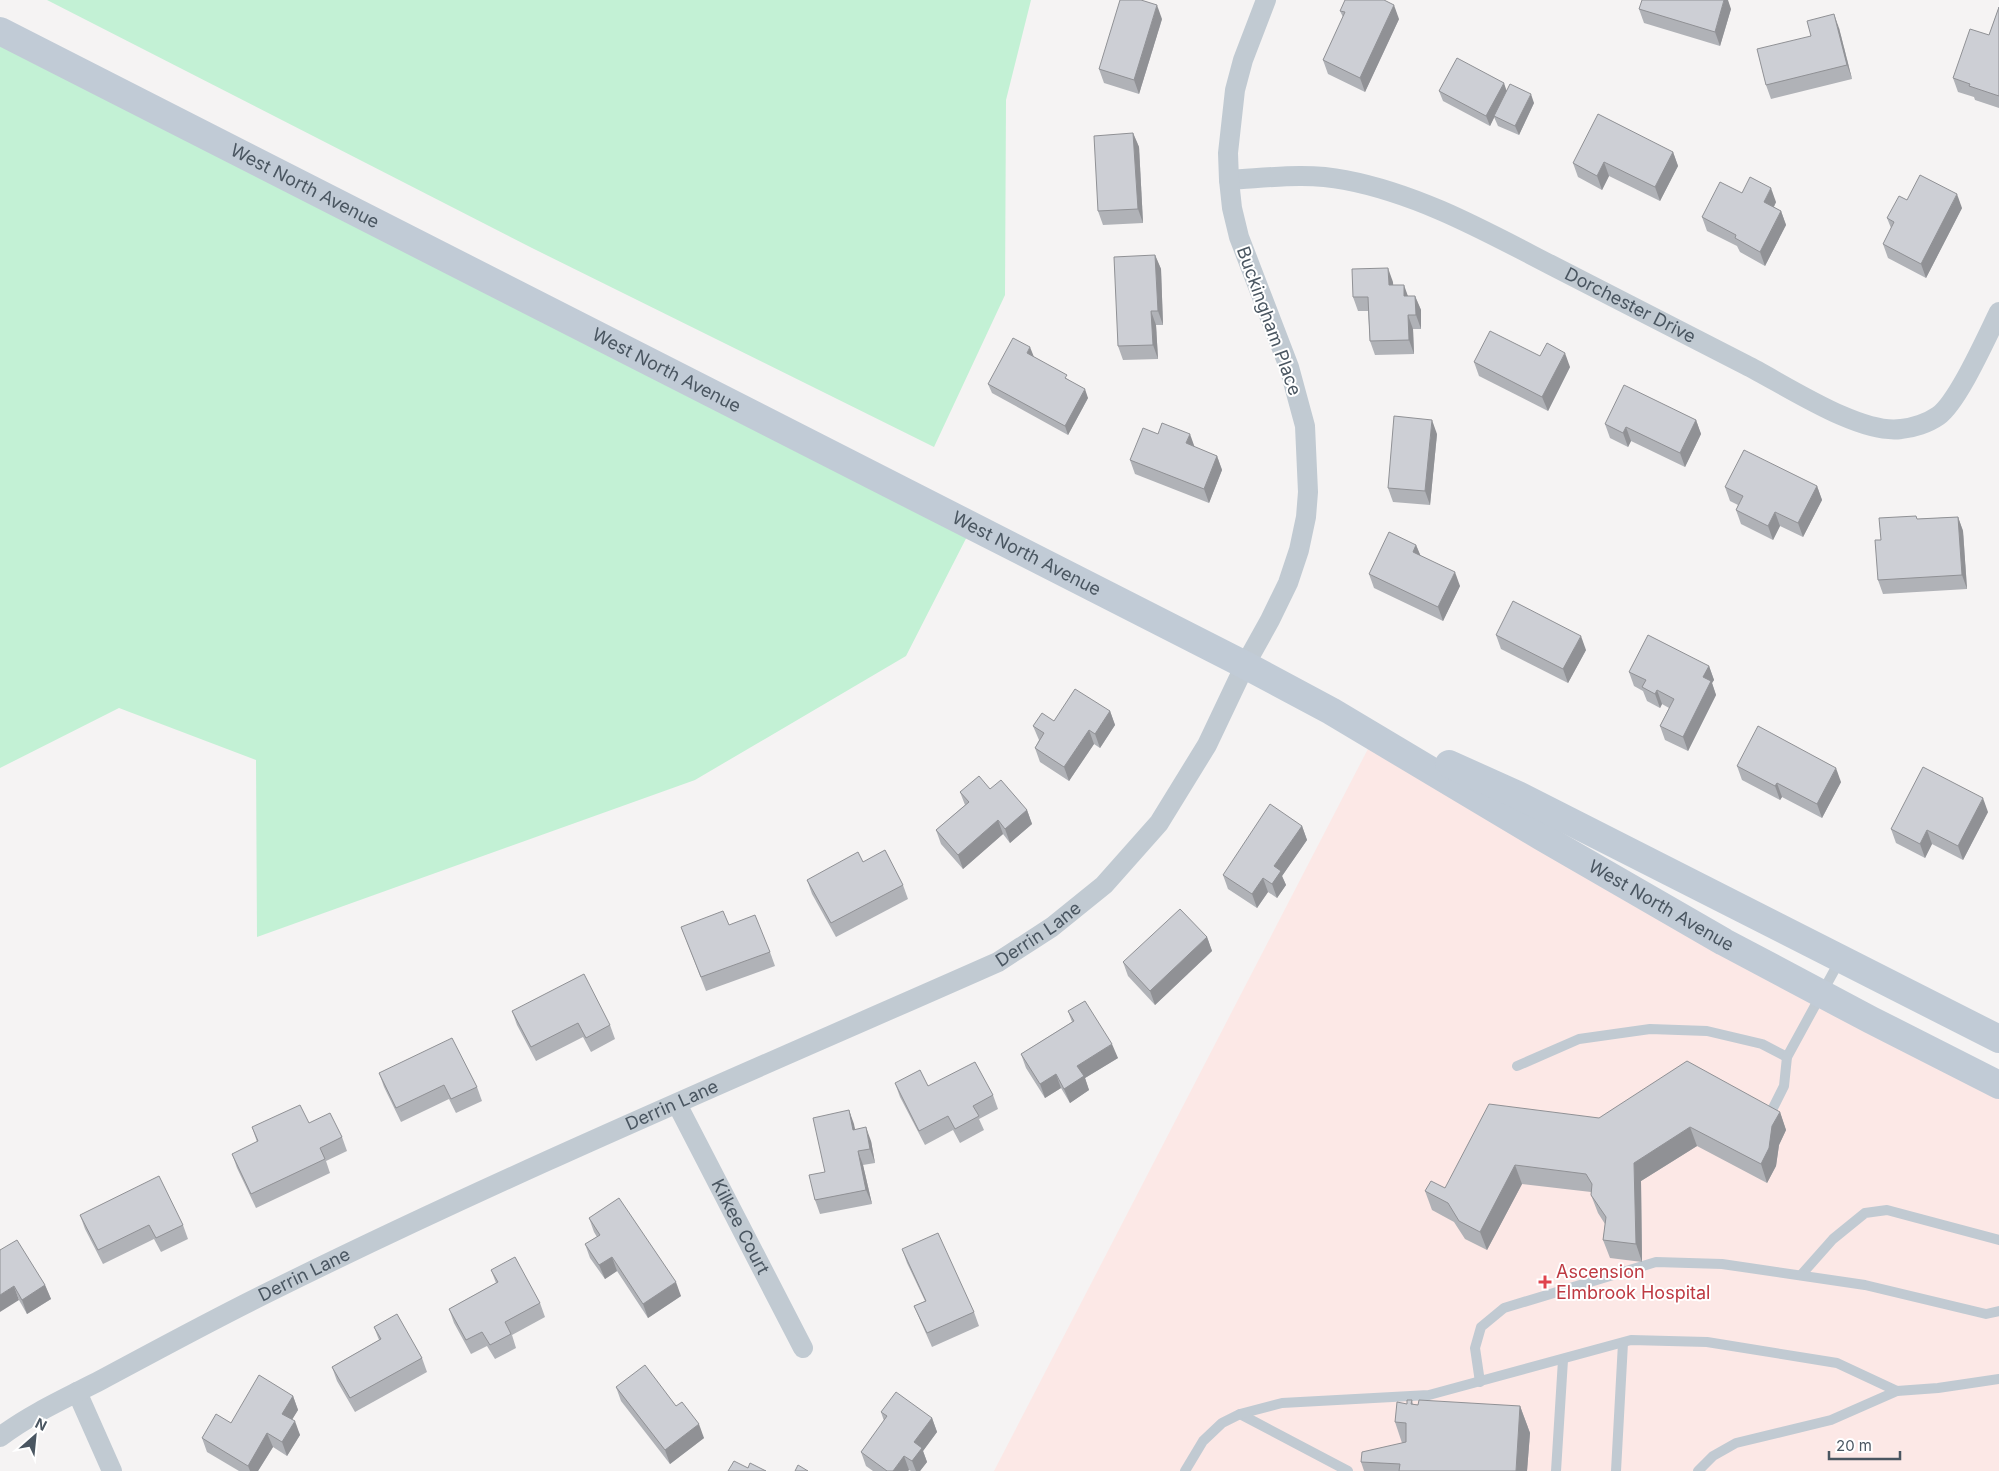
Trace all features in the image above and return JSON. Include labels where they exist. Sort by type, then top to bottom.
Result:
[{"type":"main road","name":"West North Avenue","points":[[0,32],[1245,665],[1331,711],[1542,837],[1724,942],[1999,1085]]},
{"type":"main road","name":"West North Avenue","points":[[1331,711],[1518,795],[1999,1039]]},
{"type":"street","name":"Buckingham Place","points":[[1245,665],[1288,583],[1304,525],[1308,492],[1305,426],[1289,367],[1239,237],[1232,208],[1229,180],[1228,153],[1235,90],[1243,60],[1266,0]]},
{"type":"street","name":"Dorchester Drive","points":[[1229,180],[1302,176],[1343,179],[1392,191],[1481,230],[1746,364],[1835,412],[1878,429],[1900,430],[1919,425],[1939,415],[1954,398],[1999,312]]},
{"type":"street","name":"Derrin Lane","points":[[0,1437],[12,1428],[77,1392],[227,1313],[347,1254],[676,1104],[998,962],[1052,927],[1104,885],[1159,823],[1207,745],[1245,665]]},
{"type":"street","name":"Kilkee Court","points":[[676,1104],[803,1348]]},
{"type":"street","points":[[77,1392],[112,1471]]},
{"type":"lane","points":[[1768,1120],[1784,1086],[1787,1057],[1841,959]]},
{"type":"lane","points":[[1517,1066],[1579,1039],[1650,1029],[1707,1031],[1762,1044],[1787,1057]]},
{"type":"lane","points":[[1802,1275],[1833,1239],[1866,1213],[1888,1210],[1999,1240]]},
{"type":"lane","points":[[1480,1382],[1474,1348],[1481,1327],[1504,1308],[1656,1262],[1722,1264],[1802,1275],[1865,1285],[1986,1314],[1999,1311]]},
{"type":"lane","points":[[1185,1471],[1203,1442],[1222,1423],[1240,1414],[1282,1404],[1428,1395],[1563,1360],[1631,1340],[1707,1342],[1837,1363],[1897,1391]]},
{"type":"lane","points":[[1616,1471],[1623,1343]]},
{"type":"lane","points":[[1556,1471],[1563,1360]]},
{"type":"lane","points":[[1698,1471],[1713,1456],[1736,1444],[1831,1420],[1897,1391],[1938,1388],[1999,1379]]},
{"type":"lane","points":[[1240,1414],[1348,1471]]},
{"type":"shaded area","name":"Ascension Elmbrook Hospital","points":[[1371,743],[1999,1094],[1999,1471],[994,1471]]},
{"type":"green space","points":[[47,0],[1031,0],[1006,100],[1005,295],[934,447],[532,248]]},
{"type":"green space","points":[[0,35],[978,515],[906,656],[695,780],[257,937],[256,760],[119,708],[0,768]]},
{"type":"building","points":[[1120,0],[1141,0],[1157,5],[1134,80],[1099,69]]},
{"type":"building","points":[[1345,0],[1384,0],[1394,5],[1360,78],[1323,60],[1345,12],[1340,11]]},
{"type":"building","points":[[1642,0],[1724,0],[1715,32],[1639,9]]},
{"type":"building","points":[[1999,7],[1999,96],[1969,86],[1970,84],[1953,78],[1970,29],[1989,35]]},
{"type":"building","points":[[1834,14],[1847,65],[1766,85],[1757,49],[1811,36],[1807,21]]},
{"type":"building","points":[[1457,58],[1504,83],[1486,116],[1439,91]]},
{"type":"building","points":[[1510,84],[1531,94],[1515,126],[1494,116]]},
{"type":"building","points":[[1598,114],[1673,152],[1655,187],[1604,162],[1597,176],[1573,163]]},
{"type":"building","points":[[1133,133],[1138,209],[1098,211],[1094,136]]},
{"type":"building","points":[[1920,175],[1957,194],[1921,264],[1883,244],[1894,222],[1887,218],[1899,196],[1907,200]]},
{"type":"building","points":[[1750,177],[1771,188],[1764,202],[1781,211],[1760,252],[1735,238],[1736,235],[1702,217],[1720,182],[1742,193]]},
{"type":"building","points":[[1155,255],[1158,311],[1151,311],[1153,345],[1118,346],[1114,257]]},
{"type":"building","points":[[1388,268],[1389,285],[1404,285],[1404,296],[1415,296],[1416,315],[1408,315],[1409,340],[1370,341],[1368,297],[1353,297],[1352,269]]},
{"type":"building","points":[[1490,331],[1540,356],[1547,343],[1565,353],[1542,397],[1474,362]]},
{"type":"building","points":[[1013,338],[1030,347],[1027,353],[1067,375],[1065,378],[1085,389],[1065,426],[988,384]]},
{"type":"building","points":[[1624,385],[1696,420],[1680,453],[1626,427],[1623,433],[1605,424]]},
{"type":"building","points":[[1394,416],[1432,420],[1425,491],[1388,488]]},
{"type":"building","points":[[1162,423],[1190,434],[1186,443],[1217,456],[1204,489],[1130,460],[1143,428],[1158,434]]},
{"type":"building","points":[[1744,450],[1817,486],[1798,523],[1775,512],[1768,526],[1736,510],[1743,496],[1725,487]]},
{"type":"building","points":[[1916,516],[1917,519],[1958,517],[1962,575],[1878,580],[1875,540],[1881,540],[1879,518]]},
{"type":"building","points":[[1389,532],[1416,545],[1413,552],[1455,572],[1438,607],[1369,574]]},
{"type":"building","points":[[1513,601],[1581,636],[1563,669],[1496,635]]},
{"type":"building","points":[[1648,635],[1709,666],[1703,677],[1711,681],[1683,737],[1660,726],[1674,699],[1657,690],[1655,694],[1642,687],[1646,680],[1629,672]]},
{"type":"building","points":[[1075,689],[1110,711],[1095,734],[1089,730],[1064,767],[1035,748],[1044,733],[1033,726],[1042,713],[1054,721]]},
{"type":"building","points":[[1758,726],[1836,768],[1817,804],[1777,783],[1775,786],[1737,766]]},
{"type":"building","points":[[1923,767],[1983,798],[1958,846],[1927,830],[1920,844],[1891,829]]},
{"type":"building","points":[[979,776],[990,789],[1001,780],[1027,810],[1005,829],[998,820],[958,855],[936,830],[969,802],[960,792]]},
{"type":"building","points":[[1270,804],[1302,826],[1274,866],[1281,871],[1272,884],[1263,878],[1252,894],[1223,875]]},
{"type":"building","points":[[885,850],[903,885],[831,923],[807,880],[858,852],[863,862]]},
{"type":"building","points":[[1180,909],[1207,937],[1150,991],[1123,962]]},
{"type":"building","points":[[723,911],[729,925],[755,915],[770,952],[701,977],[681,927]]},
{"type":"building","points":[[584,974],[610,1025],[586,1038],[578,1023],[531,1047],[512,1011]]},
{"type":"building","points":[[1085,1001],[1112,1044],[1077,1066],[1084,1076],[1064,1089],[1056,1074],[1040,1084],[1021,1054],[1074,1021],[1068,1011]]},
{"type":"building","points":[[452,1038],[477,1087],[451,1099],[444,1085],[396,1108],[379,1073]]},
{"type":"building","points":[[1687,1061],[1780,1112],[1772,1126],[1769,1148],[1761,1164],[1690,1127],[1634,1163],[1636,1244],[1603,1240],[1606,1217],[1591,1195],[1592,1184],[1586,1174],[1515,1165],[1480,1232],[1459,1221],[1448,1203],[1425,1191],[1431,1181],[1445,1188],[1489,1104],[1599,1118]]},
{"type":"building","points":[[975,1062],[993,1095],[973,1106],[979,1116],[955,1129],[948,1116],[919,1131],[895,1083],[920,1070],[928,1086]]},
{"type":"building","points":[[300,1105],[309,1123],[330,1113],[342,1137],[320,1148],[325,1159],[251,1194],[232,1154],[258,1141],[252,1127]]},
{"type":"building","points":[[849,1110],[853,1130],[866,1127],[870,1149],[858,1151],[866,1190],[815,1200],[809,1175],[825,1172],[813,1118]]},
{"type":"building","points":[[159,1176],[183,1225],[156,1238],[149,1225],[98,1250],[80,1215]]},
{"type":"building","points":[[619,1198],[676,1282],[643,1304],[612,1257],[599,1265],[585,1244],[600,1235],[589,1218]]},
{"type":"building","points":[[938,1233],[974,1312],[927,1333],[914,1306],[926,1301],[902,1249]]},
{"type":"building","points":[[17,1240],[45,1285],[22,1300],[14,1286],[0,1295],[0,1250]]},
{"type":"building","points":[[515,1257],[540,1303],[505,1322],[511,1334],[490,1345],[482,1332],[466,1340],[449,1309],[498,1282],[491,1270]]},
{"type":"building","points":[[397,1314],[422,1358],[350,1398],[332,1367],[381,1339],[374,1327]]},
{"type":"building","points":[[645,1365],[676,1406],[682,1402],[699,1424],[665,1450],[616,1387]]},
{"type":"building","points":[[259,1375],[293,1396],[282,1414],[295,1421],[282,1442],[267,1433],[248,1466],[202,1438],[216,1414],[231,1423]]},
{"type":"building","points":[[896,1392],[932,1418],[914,1442],[922,1448],[912,1461],[904,1456],[893,1471],[887,1471],[861,1452],[887,1416],[881,1412]]},
{"type":"building","points":[[1407,1400],[1412,1400],[1411,1404],[1418,1405],[1419,1400],[1520,1406],[1516,1471],[1399,1471],[1400,1464],[1361,1462],[1362,1452],[1406,1442],[1406,1423],[1395,1422],[1397,1402],[1407,1404]]},
{"type":"building","points":[[734,1461],[748,1468],[750,1463],[766,1471],[728,1471]]},
{"type":"building","points":[[798,1465],[808,1471],[795,1471]]},
{"type":"place","name":"Ascension Elmbrook Hospital","points":[[1545,1282]]}]
